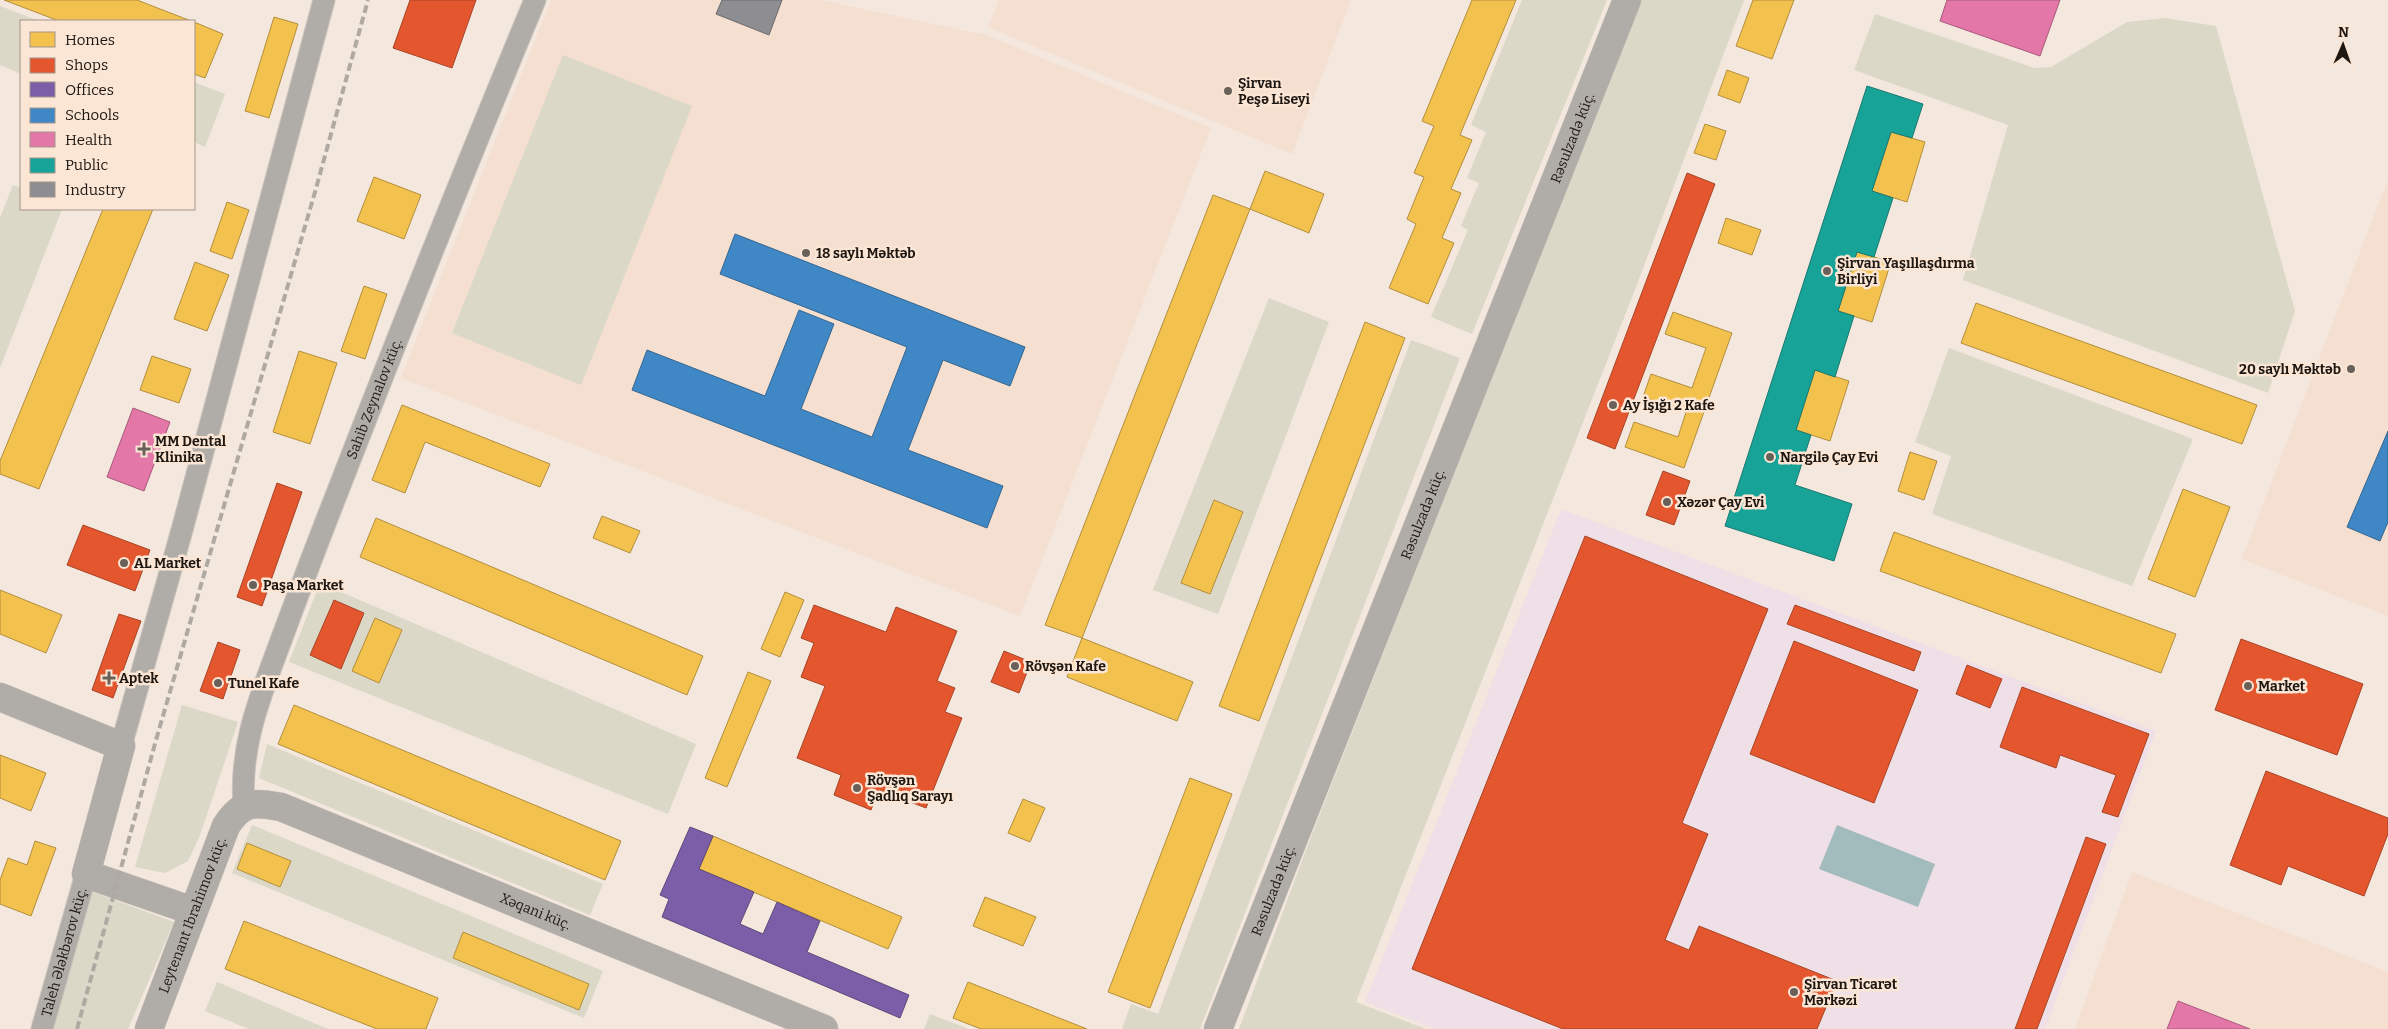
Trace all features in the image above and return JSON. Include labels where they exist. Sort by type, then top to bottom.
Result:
[{"type":"street","points":[[193,911],[86,874],[182,530],[324,0]]},
{"type":"street","name":"Sahib Zeynalov küç.","points":[[244,806],[242,778],[246,746],[261,693],[453,196],[535,0]]},
{"type":"street","name":"Rəsulzadə küç.","points":[[1218,1029],[1627,0]]},
{"type":"street","points":[[0,697],[122,746]]},
{"type":"street","name":"Xəqani küç.","points":[[244,806],[260,803],[281,807],[824,1029]]},
{"type":"street","name":"Leytenant Ibrahimov küç.","points":[[149,1029],[226,826],[234,814],[244,806]]},
{"type":"street","name":"Taleh Ələkbərov küç.","points":[[42,1029],[86,874]]},
{"type":"shaded area","name":"18 saylı Məktəb","points":[[551,0],[820,0],[986,35],[1211,128],[1020,616],[401,378]]},
{"type":"shaded area","name":"Şirvan Peşə Liseyi","points":[[999,0],[1351,0],[1292,154],[988,27]]},
{"type":"shaded area","points":[[1522,0],[1607,0],[1472,334],[1431,317],[1468,230],[1461,226],[1479,183],[1467,178],[1486,132],[1471,125]]},
{"type":"shaded area","points":[[1640,0],[1744,0],[1636,287],[1356,1002],[1426,1029],[1239,1029],[1309,842]]},
{"type":"shaded area","points":[[0,6],[36,20],[20,20],[20,74],[0,65]]},
{"type":"shaded area","points":[[1875,14],[2035,68],[2051,67],[2127,22],[2165,18],[2216,26],[2295,311],[2268,393],[1963,280],[2008,125],[1854,70]]},
{"type":"shaded area","points":[[563,55],[692,106],[581,385],[452,333]]},
{"type":"shaded area","points":[[195,82],[225,94],[205,147],[195,142]]},
{"type":"shaded area","name":"20 saylı Məktəb","points":[[2388,179],[2388,616],[2242,559]]},
{"type":"shaded area","points":[[13,185],[20,188],[20,210],[62,210],[0,368],[0,218]]},
{"type":"shaded area","points":[[1269,298],[1329,322],[1218,614],[1153,590]]},
{"type":"shaded area","points":[[1411,340],[1460,358],[1200,1029],[1122,1029],[1131,1004],[1158,1014]]},
{"type":"shaded area","points":[[1949,348],[2193,439],[2132,586],[1932,514],[1951,456],[1915,442]]},
{"type":"shaded area","name":"Şirvan Ticarət Mərkəzi","points":[[1561,509],[2156,731],[2045,1029],[1435,1029],[1365,1002]]},
{"type":"shaded area","points":[[320,583],[696,744],[668,814],[289,662]]},
{"type":"shaded area","points":[[182,705],[238,722],[199,838],[188,861],[165,873],[135,867]]},
{"type":"shaded area","points":[[267,744],[603,884],[590,915],[259,778]]},
{"type":"shaded area","points":[[252,825],[603,971],[584,1018],[232,873]]},
{"type":"shaded area","points":[[2132,872],[2388,972],[2388,1029],[2075,1029]]},
{"type":"shaded area","points":[[93,892],[174,922],[128,1029],[53,1029]]},
{"type":"shaded area","points":[[217,982],[328,1029],[249,1029],[205,1011]]},
{"type":"shaded area","points":[[930,1014],[969,1029],[924,1029]]},
{"type":"water","points":[[1837,825],[1935,864],[1918,907],[1819,869]]},
{"type":"building: Homes","points":[[4,0],[137,0],[188,20],[56,20]]},
{"type":"building: Homes","points":[[1472,0],[1516,0],[1460,135],[1472,140],[1451,189],[1461,193],[1442,238],[1454,243],[1428,304],[1389,288],[1416,224],[1407,219],[1424,177],[1414,173],[1434,126],[1422,121]]},
{"type":"building: Homes","points":[[1753,0],[1794,0],[1772,59],[1736,46]]},
{"type":"building: Homes","points":[[274,17],[298,24],[269,118],[245,111]]},
{"type":"building: Homes","points":[[195,22],[223,34],[205,78],[195,74]]},
{"type":"building: Homes","points":[[1727,70],[1749,78],[1740,103],[1718,95]]},
{"type":"building: Homes","points":[[1705,124],[1726,131],[1716,160],[1694,153]]},
{"type":"building: Homes","points":[[1891,132],[1925,142],[1907,202],[1872,191]]},
{"type":"building: Homes","points":[[1265,171],[1324,194],[1309,233],[1250,209]]},
{"type":"building: Homes","points":[[374,177],[421,195],[404,239],[357,221]]},
{"type":"building: Homes","points":[[1213,195],[1250,209],[1082,638],[1045,625]]},
{"type":"building: Homes","points":[[227,202],[249,210],[232,259],[210,251]]},
{"type":"building: Homes","points":[[103,210],[153,210],[39,489],[0,474],[0,461]]},
{"type":"building: Homes","points":[[1726,218],[1761,230],[1752,255],[1718,243]]},
{"type":"building: Homes","points":[[1857,252],[1891,262],[1872,322],[1838,311]]},
{"type":"building: Homes","points":[[195,262],[229,275],[207,331],[174,319]]},
{"type":"building: Homes","points":[[364,286],[387,294],[365,359],[341,351]]},
{"type":"building: Homes","points":[[1976,303],[2257,405],[2242,444],[1961,343]]},
{"type":"building: Homes","points":[[1673,312],[1732,333],[1684,468],[1625,447],[1634,422],[1678,437],[1686,412],[1643,397],[1651,374],[1692,388],[1706,348],[1665,334]]},
{"type":"building: Homes","points":[[1365,322],[1405,338],[1259,721],[1219,706]]},
{"type":"building: Homes","points":[[299,351],[337,363],[310,444],[273,432]]},
{"type":"building: Homes","points":[[152,356],[191,369],[179,403],[140,390]]},
{"type":"building: Homes","points":[[1815,370],[1849,381],[1830,441],[1796,430]]},
{"type":"building: Homes","points":[[402,405],[550,464],[540,487],[425,442],[405,493],[372,480]]},
{"type":"building: Homes","points":[[1910,452],[1937,461],[1924,500],[1898,491]]},
{"type":"building: Homes","points":[[2183,489],[2230,507],[2195,597],[2148,579]]},
{"type":"building: Homes","points":[[1214,500],[1243,512],[1210,594],[1181,583]]},
{"type":"building: Homes","points":[[602,516],[640,531],[630,553],[593,538]]},
{"type":"building: Homes","points":[[376,518],[703,656],[687,695],[360,557]]},
{"type":"building: Homes","points":[[1894,532],[2176,634],[2161,673],[1880,571]]},
{"type":"building: Homes","points":[[0,590],[62,615],[46,653],[0,634]]},
{"type":"building: Homes","points":[[785,592],[804,600],[780,657],[761,649]]},
{"type":"building: Homes","points":[[375,618],[402,630],[379,683],[352,671]]},
{"type":"building: Homes","points":[[1082,638],[1193,682],[1177,721],[1067,677]]},
{"type":"building: Homes","points":[[748,672],[771,681],[727,787],[705,778]]},
{"type":"building: Homes","points":[[294,705],[621,841],[605,880],[278,744]]},
{"type":"building: Homes","points":[[0,755],[46,773],[31,811],[0,798]]},
{"type":"building: Homes","points":[[1190,778],[1232,794],[1150,1008],[1108,992]]},
{"type":"building: Homes","points":[[1023,799],[1045,808],[1030,842],[1008,833]]},
{"type":"building: Homes","points":[[713,836],[902,917],[888,949],[699,869]]},
{"type":"building: Homes","points":[[35,841],[56,848],[31,916],[0,904],[0,880],[8,858],[27,865]]},
{"type":"building: Homes","points":[[247,843],[291,861],[280,887],[237,869]]},
{"type":"building: Homes","points":[[985,897],[1036,917],[1023,946],[973,926]]},
{"type":"building: Homes","points":[[244,921],[438,998],[426,1029],[377,1029],[225,969]]},
{"type":"building: Homes","points":[[463,932],[589,984],[579,1010],[453,958]]},
{"type":"building: Homes","points":[[968,982],[1087,1029],[981,1029],[953,1018]]},
{"type":"building: Shops","points":[[410,0],[476,0],[452,68],[393,48]]},
{"type":"building: Shops","points":[[1687,173],[1715,184],[1615,449],[1587,438]]},
{"type":"building: Shops","points":[[1663,471],[1690,481],[1674,525],[1646,515]]},
{"type":"building: Shops","points":[[277,483],[302,492],[262,606],[237,597]]},
{"type":"building: Shops","points":[[83,525],[150,550],[135,591],[67,565]]},
{"type":"building: Shops","points":[[1585,536],[1768,609],[1682,823],[1708,834],[1665,940],[1689,950],[1699,926],[1837,981],[1817,1029],[1563,1029],[1412,969]]},
{"type":"building: Shops","points":[[334,600],[364,613],[341,669],[310,655]]},
{"type":"building: Shops","points":[[814,605],[886,632],[896,607],[957,631],[937,681],[955,688],[945,712],[962,718],[926,808],[879,790],[871,810],[834,795],[841,775],[797,758],[825,686],[801,677],[814,643],[801,638]]},
{"type":"building: Shops","points":[[1795,605],[1921,652],[1914,671],[1787,624]]},
{"type":"building: Shops","points":[[119,614],[141,621],[113,698],[92,690]]},
{"type":"building: Shops","points":[[2241,639],[2363,684],[2337,755],[2215,710]]},
{"type":"building: Shops","points":[[1794,641],[1918,690],[1874,803],[1750,754]]},
{"type":"building: Shops","points":[[218,642],[240,650],[223,699],[200,691]]},
{"type":"building: Shops","points":[[1004,651],[1031,662],[1019,693],[991,682]]},
{"type":"building: Shops","points":[[1967,665],[2002,679],[1990,708],[1956,694]]},
{"type":"building: Shops","points":[[2022,687],[2149,734],[2118,817],[2102,812],[2116,775],[2060,755],[2056,768],[2000,747]]},
{"type":"building: Shops","points":[[2266,771],[2388,818],[2388,834],[2364,896],[2288,866],[2281,885],[2230,865]]},
{"type":"building: Shops","points":[[2086,837],[2106,844],[2037,1029],[2015,1029]]},
{"type":"building: Offices","points":[[690,827],[713,836],[699,869],[754,892],[740,924],[763,934],[777,902],[820,921],[807,952],[909,995],[900,1018],[662,917],[669,899],[660,895]]},
{"type":"building: Schools","points":[[735,234],[1025,347],[1010,386],[943,360],[908,450],[1003,486],[987,528],[632,390],[647,350],[765,396],[799,310],[834,324],[801,409],[872,437],[907,347],[720,274]]},
{"type":"building: Schools","points":[[2388,431],[2388,522],[2380,541],[2347,527]]},
{"type":"building: Health","points":[[1947,0],[2060,0],[2040,56],[1940,21]]},
{"type":"building: Health","points":[[133,408],[170,422],[144,491],[107,477]]},
{"type":"building: Health","points":[[2178,1001],[2250,1029],[2167,1029]]},
{"type":"building: Public","points":[[1867,86],[1923,104],[1912,138],[1891,132],[1872,191],[1893,198],[1874,257],[1857,252],[1838,311],[1854,316],[1835,377],[1815,370],[1796,430],[1811,435],[1795,485],[1852,504],[1834,561],[1725,526]]},
{"type":"building: Industry","points":[[722,0],[782,0],[769,35],[716,14]]},
{"type":"railway","points":[[77,1029],[156,740],[315,192],[368,0]]},
{"type":"place","name":"Şirvan Peşə Liseyi","points":[[1228,91]]},
{"type":"place","name":"18 saylı Məktəb","points":[[806,253]]},
{"type":"place","name":"Şirvan Yaşıllaşdırma Birliyi","points":[[1827,271]]},
{"type":"place","name":"20 saylı Məktəb","points":[[2351,369]]},
{"type":"place","name":"Ay İşığı 2 Kafe","points":[[1613,405]]},
{"type":"place","name":"MM Dental Klinika","points":[[144,449]]},
{"type":"place","name":"Nargilə Çay Evi","points":[[1770,457]]},
{"type":"place","name":"Xəzər Çay Evi","points":[[1667,502]]},
{"type":"place","name":"AL Market","points":[[124,563]]},
{"type":"place","name":"Paşa Market","points":[[253,585]]},
{"type":"place","name":"Rövşən Kafe","points":[[1015,666]]},
{"type":"place","name":"Aptek","points":[[109,678]]},
{"type":"place","name":"Tunel Kafe","points":[[218,683]]},
{"type":"place","name":"Market","points":[[2248,686]]},
{"type":"place","name":"Rövşən Şadlıq Sarayı","points":[[857,788]]},
{"type":"place","name":"Şirvan Ticarət Mərkəzi","points":[[1794,992]]}]
